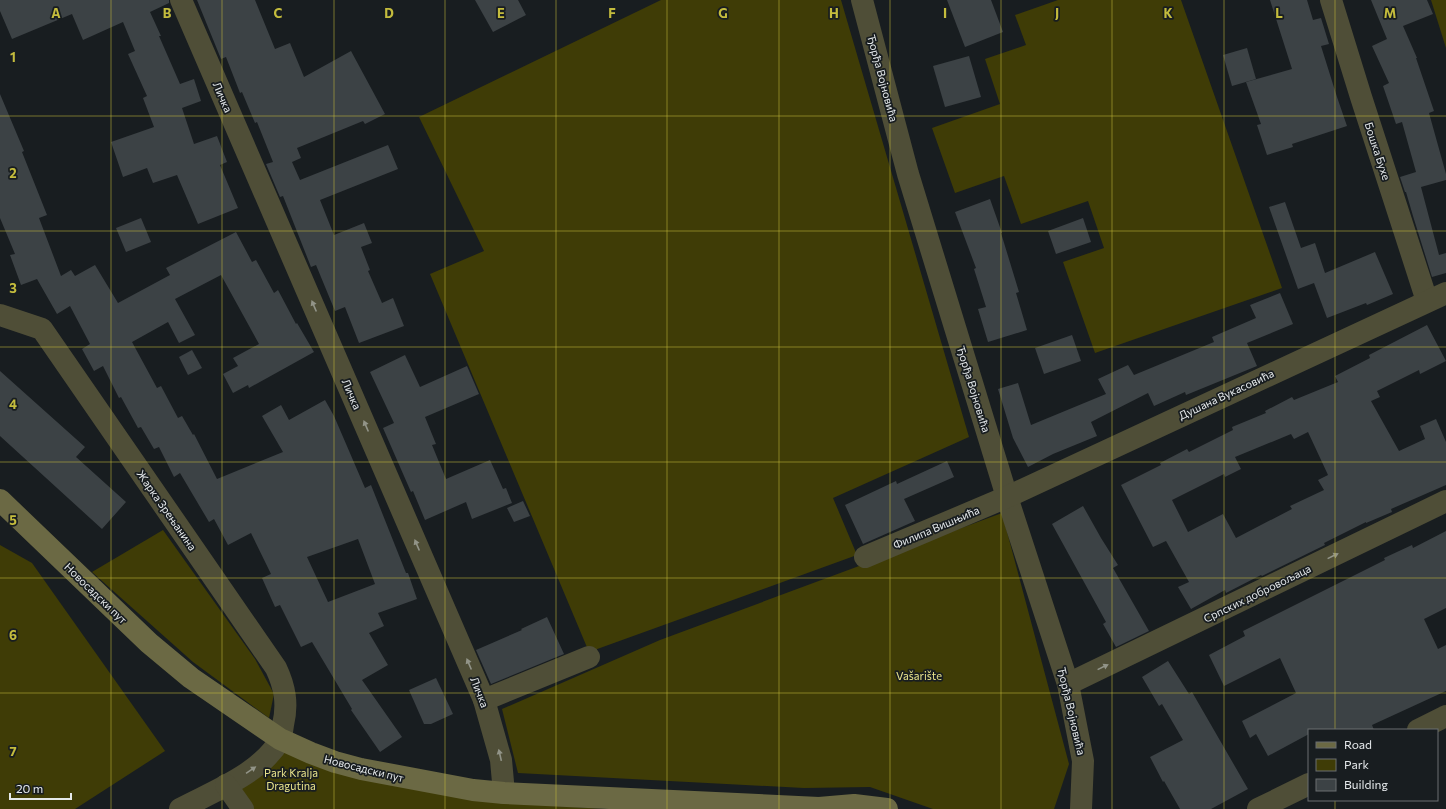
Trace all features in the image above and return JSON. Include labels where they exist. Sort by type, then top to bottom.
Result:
[{"type":"main road","name":"Новосадски пут","points":[[0,500],[149,643],[191,678],[280,739],[323,757],[361,769],[466,789],[504,793],[820,809],[854,805],[887,809]]},
{"type":"street","name":"Личка","points":[[182,0],[484,700],[501,760],[504,793]]},
{"type":"street","name":"Ђорђа Војновића","points":[[862,0],[908,174],[1007,497],[1068,684],[1083,760],[1081,809]]},
{"type":"street","name":"Бошка Бухе","points":[[1332,0],[1361,97],[1437,297]]},
{"type":"street","name":"Душана Вукасовића","points":[[1007,497],[1437,297]]},
{"type":"street","name":"Жарка Зрењанина","points":[[0,315],[42,329],[276,668],[282,681],[286,704],[285,717],[280,739]]},
{"type":"street","name":"Филипа Вишњића","points":[[865,557],[1007,497]]},
{"type":"street","name":"Српских добровољаца","points":[[1068,684],[1446,501]]},
{"type":"street","points":[[484,700],[589,657]]},
{"type":"street","points":[[1420,729],[1446,716]]},
{"type":"street","points":[[180,809],[226,785],[261,763],[280,739]]},
{"type":"street","points":[[1082,778],[1095,809]]},
{"type":"street","name":"Ђорђа Војновића","points":[[1067,809],[1082,778]]},
{"type":"street","points":[[1258,809],[1308,784]]},
{"type":"street","points":[[226,785],[243,809]]},
{"type":"green space","points":[[661,0],[841,0],[969,437],[833,498],[857,555],[589,652],[430,274],[484,251],[419,117]]},
{"type":"green space","points":[[1058,0],[1181,0],[1282,288],[1095,353],[1063,262],[1104,248],[1088,201],[1021,224],[1004,176],[955,193],[932,128],[1000,104],[985,59],[1026,45],[1015,15]]},
{"type":"green space","points":[[1431,0],[1446,0],[1446,48]]},
{"type":"green space","name":"Vašarište","points":[[1002,513],[1069,764],[1054,809],[933,809],[870,787],[804,788],[518,773],[502,709],[660,640]]},
{"type":"green space","points":[[163,530],[255,659],[274,694],[269,718],[193,662],[92,572]]},
{"type":"green space","points":[[0,545],[32,563],[165,751],[75,809],[0,809]]},
{"type":"green space","name":"Park Kralja Dragutina","points":[[280,739],[501,802],[604,809],[243,809],[226,785]]},
{"type":"building","points":[[0,0],[169,0],[169,3],[150,12],[180,84],[194,79],[201,101],[182,108],[194,144],[217,136],[227,162],[220,165],[238,208],[198,224],[177,175],[153,183],[147,168],[123,177],[111,142],[154,127],[143,98],[147,96],[128,54],[135,51],[123,22],[83,40],[72,14],[12,39],[0,11]]},
{"type":"building","points":[[197,0],[255,0],[275,49],[290,43],[304,77],[351,51],[385,114],[365,124],[363,121],[297,148],[301,158],[292,162],[300,180],[388,145],[398,169],[320,200],[334,235],[364,223],[372,243],[361,247],[370,270],[368,271],[382,303],[393,298],[404,326],[359,343],[345,307],[335,311],[316,265],[311,267],[283,196],[280,197],[266,164],[273,162],[257,122],[255,123],[242,92],[240,93],[226,57],[221,59]]},
{"type":"building","points":[[475,0],[518,0],[526,15],[493,32]]},
{"type":"building","points":[[947,0],[991,0],[1003,32],[965,47]]},
{"type":"building","points":[[1270,0],[1307,0],[1313,20],[1321,18],[1329,44],[1321,46],[1347,126],[1292,144],[1293,147],[1267,155],[1257,125],[1261,124],[1246,82],[1292,69]]},
{"type":"building","points":[[1371,0],[1427,0],[1433,14],[1403,26],[1417,58],[1434,111],[1429,113],[1446,174],[1446,180],[1421,187],[1439,255],[1446,253],[1446,273],[1432,277],[1400,177],[1416,172],[1402,122],[1396,124],[1383,86],[1389,83],[1372,46],[1387,39]]},
{"type":"building","points":[[1247,48],[1256,79],[1232,86],[1223,55]]},
{"type":"building","points":[[969,56],[981,97],[945,107],[933,66]]},
{"type":"building","points":[[0,94],[24,151],[22,152],[47,215],[39,218],[61,276],[71,270],[75,276],[95,265],[118,303],[170,275],[166,268],[236,232],[252,262],[256,260],[274,293],[278,290],[296,324],[297,323],[314,352],[249,388],[248,385],[233,393],[223,374],[238,366],[233,358],[259,344],[221,275],[175,299],[195,335],[179,343],[168,322],[132,342],[157,388],[161,386],[178,418],[182,416],[193,435],[194,434],[217,479],[283,452],[262,416],[281,405],[289,420],[325,400],[334,416],[365,488],[371,485],[406,573],[408,573],[417,599],[378,613],[384,626],[369,633],[388,665],[362,680],[402,737],[380,752],[351,710],[352,709],[312,642],[301,647],[280,605],[275,607],[262,578],[271,574],[251,533],[228,545],[214,519],[209,522],[180,473],[174,477],[159,447],[154,449],[141,427],[138,428],[121,397],[119,398],[103,366],[94,371],[82,349],[90,344],[70,306],[57,314],[37,279],[21,285],[10,255],[15,254],[0,218]],"holes":[[[358,539],[375,584],[328,602],[307,557]]]},
{"type":"building","points":[[990,199],[1002,233],[1019,292],[1016,293],[1027,330],[988,342],[978,309],[986,307],[974,269],[976,268],[955,212]]},
{"type":"building","points":[[1285,202],[1301,248],[1315,243],[1325,273],[1375,252],[1393,294],[1367,305],[1366,303],[1327,318],[1314,283],[1298,289],[1269,207]]},
{"type":"building","points":[[141,218],[151,242],[126,252],[116,228]]},
{"type":"building","points":[[1083,218],[1091,242],[1056,254],[1048,231]]},
{"type":"building","points":[[1280,293],[1293,324],[1247,343],[1257,366],[1186,395],[1185,392],[1154,406],[1148,393],[1091,422],[1097,436],[1053,454],[1028,467],[1013,438],[998,389],[1018,383],[1031,425],[1106,394],[1098,379],[1128,365],[1134,375],[1214,342],[1212,337],[1256,318],[1250,305]]},
{"type":"building","points":[[1427,325],[1446,361],[1420,374],[1419,370],[1377,391],[1380,397],[1371,401],[1399,451],[1425,439],[1420,426],[1436,419],[1446,442],[1446,485],[1391,509],[1392,512],[1366,522],[1324,543],[1325,545],[1226,593],[1225,590],[1191,609],[1178,587],[1189,582],[1166,541],[1153,547],[1121,485],[1161,465],[1160,463],[1187,449],[1189,452],[1233,430],[1232,427],[1266,413],[1265,411],[1292,397],[1294,400],[1338,382],[1335,376],[1370,358],[1369,355]],"holes":[[[1308,432],[1328,475],[1318,480],[1324,490],[1290,506],[1292,509],[1236,538],[1223,514],[1188,532],[1172,500],[1224,474],[1225,477],[1241,469],[1235,457],[1291,434],[1294,439]]]},
{"type":"building","points":[[1072,335],[1081,361],[1044,374],[1035,348]]},
{"type":"building","points":[[192,350],[202,368],[188,375],[179,357]]},
{"type":"building","points":[[405,355],[420,387],[467,366],[479,394],[425,417],[436,444],[432,445],[446,479],[490,460],[503,489],[506,488],[512,503],[472,519],[466,502],[425,520],[383,428],[394,423],[370,372]]},
{"type":"building","points":[[0,371],[85,447],[76,457],[126,502],[102,529],[0,436]]},
{"type":"building","points":[[947,461],[954,477],[904,499],[915,521],[863,544],[845,505],[896,481],[897,484]]},
{"type":"building","points":[[523,501],[530,516],[514,522],[507,508]]},
{"type":"building","points":[[1083,506],[1118,565],[1113,568],[1149,631],[1116,647],[1103,624],[1106,622],[1052,524]]},
{"type":"building","points":[[1446,531],[1446,608],[1424,619],[1438,649],[1446,645],[1446,691],[1372,725],[1374,729],[1308,729],[1308,735],[1268,756],[1256,734],[1250,738],[1242,721],[1296,693],[1280,658],[1224,686],[1209,655],[1245,636],[1243,631],[1385,560],[1384,558],[1412,545],[1413,548]]},
{"type":"building","points":[[547,617],[564,654],[491,684],[476,650],[522,630],[521,629]]},
{"type":"building","points":[[1168,661],[1189,694],[1192,692],[1248,789],[1211,809],[1180,809],[1164,781],[1163,782],[1150,757],[1183,740],[1162,704],[1159,706],[1142,677]]},
{"type":"building","points":[[436,678],[453,714],[431,724],[424,724],[409,690]]}]
